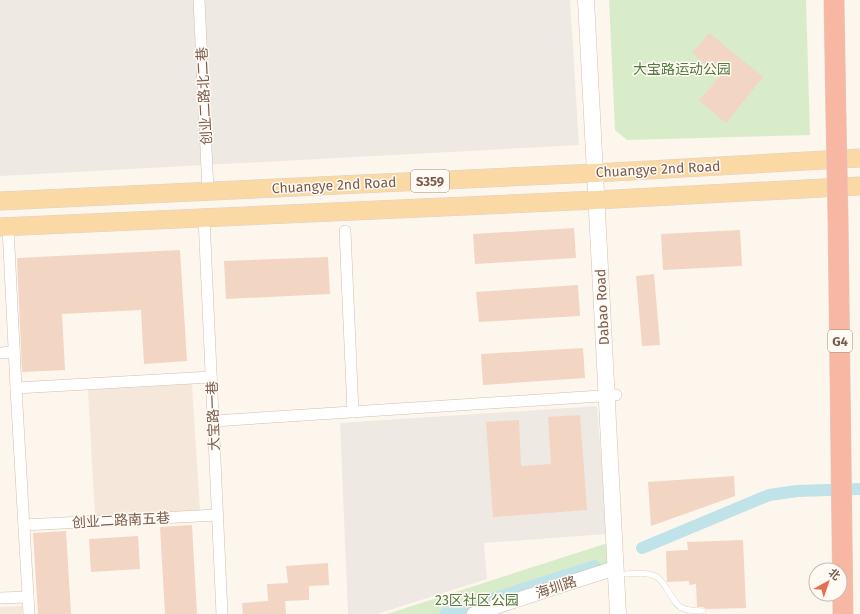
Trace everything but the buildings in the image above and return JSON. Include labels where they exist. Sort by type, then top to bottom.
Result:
[{"type":"highway","name":"G4","points":[[834,0],[843,614]]},
{"type":"main road","name":"Dabao Road","points":[[586,0],[600,172]]},
{"type":"main road","name":"Dabao Road","points":[[597,0],[601,199],[620,571],[618,614]]},
{"type":"main road","name":"Chuangye 2nd Road","points":[[0,201],[860,158]]},
{"type":"main road","name":"Chuangye 2nd Road","points":[[4,227],[860,186]]},
{"type":"main road","name":"Dabao Road","points":[[620,571],[628,614]]},
{"type":"street","name":"创业二路北二巷","points":[[199,0],[208,191]]},
{"type":"street","name":"大宝路一巷","points":[[204,218],[222,614]]},
{"type":"street","points":[[4,227],[14,352],[30,614]]},
{"type":"street","points":[[345,230],[354,412]]},
{"type":"street","points":[[0,353],[14,352]]},
{"type":"street","points":[[16,388],[211,377]]},
{"type":"street","points":[[213,421],[611,395]]},
{"type":"street","name":"创业二路南五巷","points":[[24,525],[217,515]]},
{"type":"street","name":"海圳路","points":[[474,614],[620,571]]},
{"type":"street","points":[[0,598],[28,597]]},
{"type":"lane","points":[[620,571],[644,573],[656,576],[662,581],[676,604],[682,609],[689,611],[703,611]]},
{"type":"shaded area","points":[[0,0],[570,0],[579,145],[0,176]]},
{"type":"shaded area","points":[[192,384],[200,511],[95,517],[88,390]]},
{"type":"shaded area","points":[[597,406],[607,534],[484,543],[487,579],[377,614],[348,614],[340,423]]},
{"type":"shaded area","points":[[22,606],[23,614],[0,614],[0,607]]},
{"type":"green space","name":"大宝路运动公园","points":[[609,0],[806,0],[810,135],[627,140],[615,130]]},
{"type":"green space","name":"23区社区公园","points":[[614,541],[615,568],[479,614],[387,614]]},
{"type":"waterway","points":[[642,548],[769,495],[797,491],[860,489]]},
{"type":"waterway","points":[[445,614],[595,566]]}]
